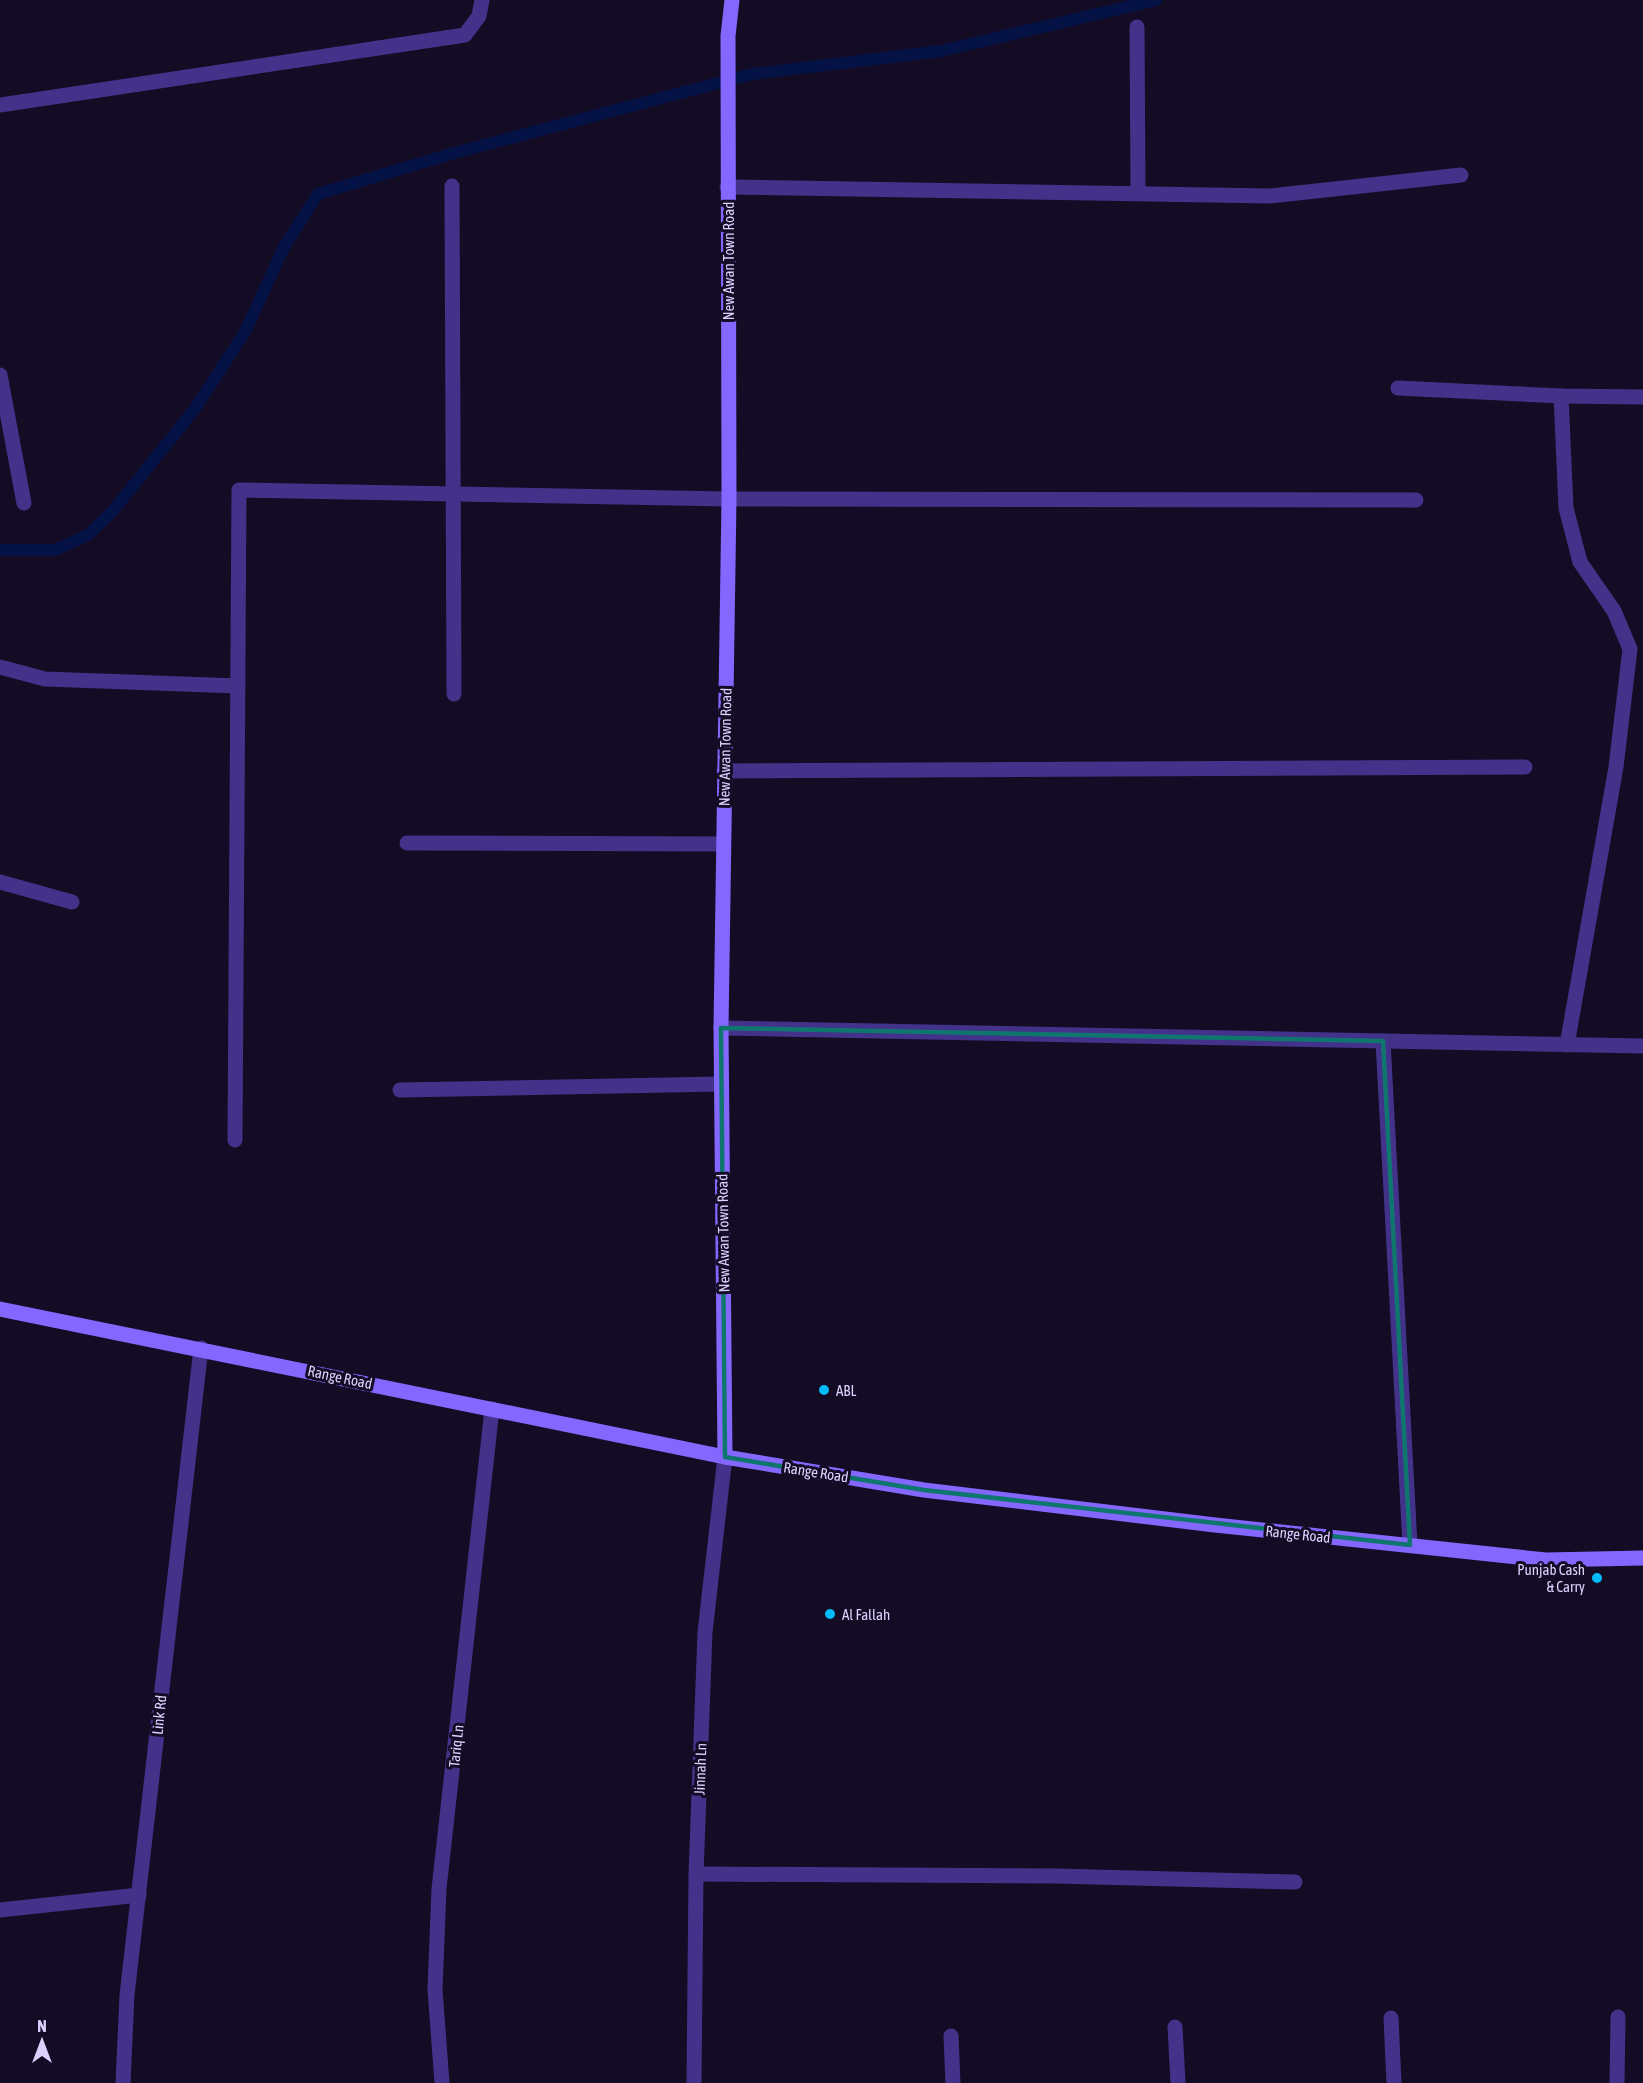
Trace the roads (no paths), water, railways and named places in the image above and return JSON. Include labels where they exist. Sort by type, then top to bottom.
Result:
[{"type":"main road","name":"New Awan Town Road","points":[[725,1457],[721,1028],[729,499],[728,36],[732,0]]},
{"type":"main road","name":"Range Road","points":[[0,1309],[201,1348],[725,1457],[924,1490],[1215,1525],[1546,1560],[1643,1558]]},
{"type":"street","points":[[0,105],[465,35],[479,16],[482,0]]},
{"type":"street","points":[[1137,27],[1138,192]]},
{"type":"street","points":[[727,187],[1138,192],[1270,196],[1461,175]]},
{"type":"street","points":[[452,186],[454,694]]},
{"type":"street","points":[[0,379],[24,503]]},
{"type":"street","points":[[1398,388],[1561,396],[1643,397]]},
{"type":"street","points":[[1561,396],[1566,508],[1580,562],[1614,611],[1630,649],[1616,768],[1567,1045]]},
{"type":"street","points":[[235,1140],[239,490],[729,499],[1416,500]]},
{"type":"street","points":[[0,667],[45,680],[238,686]]},
{"type":"street","points":[[724,771],[1525,768]]},
{"type":"street","points":[[406,843],[723,844]]},
{"type":"street","points":[[0,882],[72,902]]},
{"type":"street","points":[[721,1028],[1643,1046]]},
{"type":"street","points":[[1383,1041],[1410,1545]]},
{"type":"street","points":[[400,1090],[721,1084]]},
{"type":"street","name":"Link Rd","points":[[123,2083],[127,1995],[201,1348]]},
{"type":"street","name":"Tariq Ln","points":[[442,2083],[435,1989],[439,1889],[492,1409]]},
{"type":"street","name":"Jinnah Ln","points":[[694,2083],[696,1874],[705,1632],[725,1457]]},
{"type":"street","points":[[696,1874],[1054,1876],[1295,1882]]},
{"type":"street","points":[[0,1910],[139,1894]]},
{"type":"street","points":[[1617,2083],[1618,2017]]},
{"type":"street","points":[[1391,2018],[1394,2083]]},
{"type":"street","points":[[1175,2027],[1178,2083]]},
{"type":"street","points":[[951,2036],[953,2083]]},
{"type":"waterway","points":[[0,550],[55,550],[88,535],[112,512],[194,410],[245,332],[284,247],[318,194],[454,153],[752,74],[941,51],[1156,0]]},
{"type":"place","name":"ABL","points":[[824,1390]]},
{"type":"place","name":"Punjab Cash & Carry","points":[[1597,1578]]},
{"type":"place","name":"Al Fallah","points":[[830,1614]]}]
